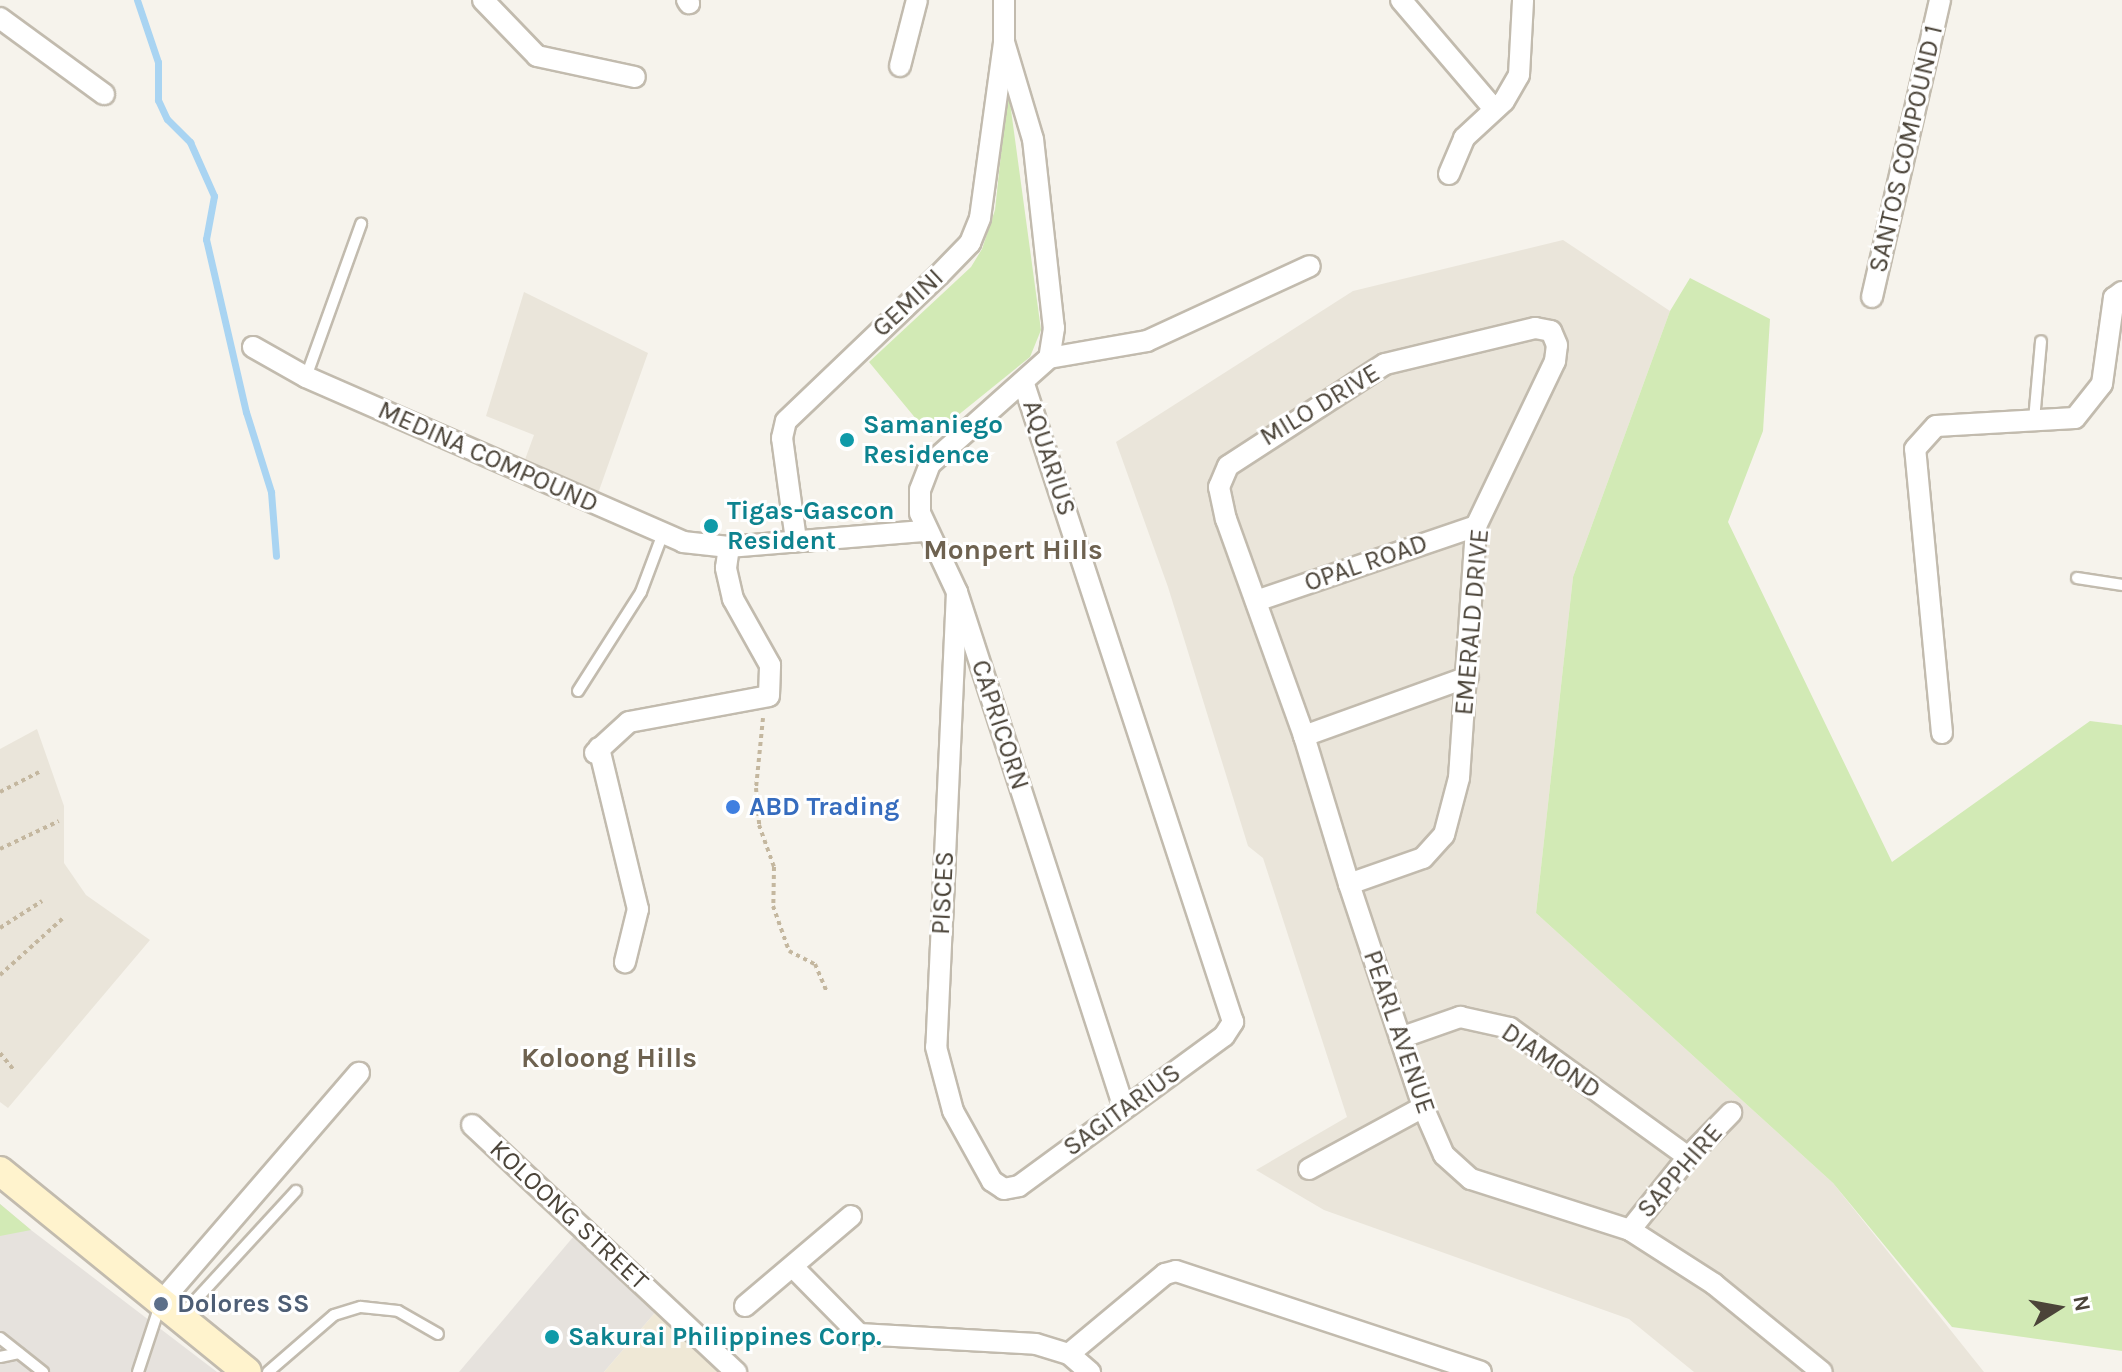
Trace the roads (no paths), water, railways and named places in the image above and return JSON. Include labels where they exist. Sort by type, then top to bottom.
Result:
[{"type":"main road","points":[[0,1171],[247,1372]]},
{"type":"street","points":[[483,0],[537,56],[635,77]]},
{"type":"street","points":[[900,66],[917,0]]},
{"type":"street","points":[[1004,0],[1004,42]]},
{"type":"street","points":[[1401,0],[1494,109]]},
{"type":"street","points":[[1449,174],[1464,138],[1494,109],[1519,75],[1523,0]]},
{"type":"street","name":"SANTOS COMPOUND 1","points":[[1872,297],[1940,0]]},
{"type":"street","points":[[0,18],[104,94]]},
{"type":"street","name":"AQUARIUS","points":[[1004,42],[1033,139],[1054,328],[1049,358],[1024,384],[1232,1008]]},
{"type":"street","name":"GEMINI","points":[[796,540],[782,438],[786,421],[970,243],[980,218],[1004,42]]},
{"type":"street","points":[[1049,358],[1147,341],[1310,266]]},
{"type":"street","points":[[1942,733],[1915,449],[1936,426],[2075,418],[2090,404],[2102,384],[2114,298],[2122,292]]},
{"type":"street","name":"MILO DRIVE","points":[[1219,487],[1228,466],[1247,450],[1385,364],[1535,328]]},
{"type":"street","name":"EMERALD DRIVE","points":[[1349,884],[1423,858],[1444,835],[1459,778],[1476,526],[1555,361],[1557,345],[1551,331],[1535,328]]},
{"type":"street","name":"MEDINA COMPOUND","points":[[253,347],[306,377],[662,536],[729,547]]},
{"type":"street","name":"CAPRICORN","points":[[1024,384],[930,464],[920,490],[925,531],[957,592],[1124,1108]]},
{"type":"street","name":"PEARL AVENUE","points":[[1219,487],[1304,736],[1423,1107],[1444,1155],[1471,1179],[1630,1230],[1714,1284],[1822,1372]]},
{"type":"street","name":"OPAL ROAD","points":[[1256,601],[1476,526]]},
{"type":"street","points":[[625,962],[638,909],[597,751],[629,722],[769,696],[770,665],[733,599],[726,568],[729,547],[925,531]]},
{"type":"street","name":"PISCES","points":[[957,592],[936,1047],[953,1111],[992,1181]]},
{"type":"street","points":[[1304,736],[1468,677]]},
{"type":"street","name":"SAGITARIUS","points":[[992,1181],[1004,1189],[1019,1186],[1224,1036],[1233,1022],[1232,1008]]},
{"type":"street","name":"DIAMOND","points":[[1400,1038],[1460,1017],[1510,1028],[1688,1157]]},
{"type":"street","points":[[170,1310],[359,1073]]},
{"type":"street","points":[[1309,1169],[1423,1107]]},
{"type":"street","name":"SAPPHIRE","points":[[1630,1230],[1688,1157],[1731,1113]]},
{"type":"street","name":"KOLOONG STREET","points":[[472,1125],[736,1372]]},
{"type":"street","points":[[745,1306],[851,1216]]},
{"type":"street","points":[[793,1267],[859,1334],[1036,1344],[1069,1354],[1090,1372]]},
{"type":"street","points":[[1069,1354],[1165,1274],[1176,1271],[1481,1372]]},
{"type":"lane","points":[[306,377],[361,224]]},
{"type":"lane","points":[[2034,420],[2041,341]]},
{"type":"lane","points":[[578,691],[641,592],[662,536]]},
{"type":"lane","points":[[2077,578],[2122,585]]},
{"type":"lane","points":[[138,1372],[170,1310],[296,1191]]},
{"type":"lane","points":[[268,1372],[334,1315],[361,1307],[398,1311],[438,1334]]},
{"type":"lane","points":[[0,1338],[43,1372]]},
{"type":"lane","points":[[0,1357],[19,1353]]},
{"type":"waterway","points":[[137,0],[158,62],[158,100],[167,119],[190,142],[214,196],[206,239],[246,412],[271,492],[276,556]]},
{"type":"place","name":"Samaniego Residence","points":[[847,440]]},
{"type":"place","name":"Tigas-Gascon Resident","points":[[711,526]]},
{"type":"place","name":"ABD Trading","points":[[733,807]]},
{"type":"place","name":"Dolores SS","points":[[161,1304]]},
{"type":"place","name":"Sakurai Philippines Corp.","points":[[552,1337]]},
{"type":"district","name":"Monpert Hills","points":[[1013,550]]},
{"type":"district","name":"Koloong Hills","points":[[609,1058]]}]
